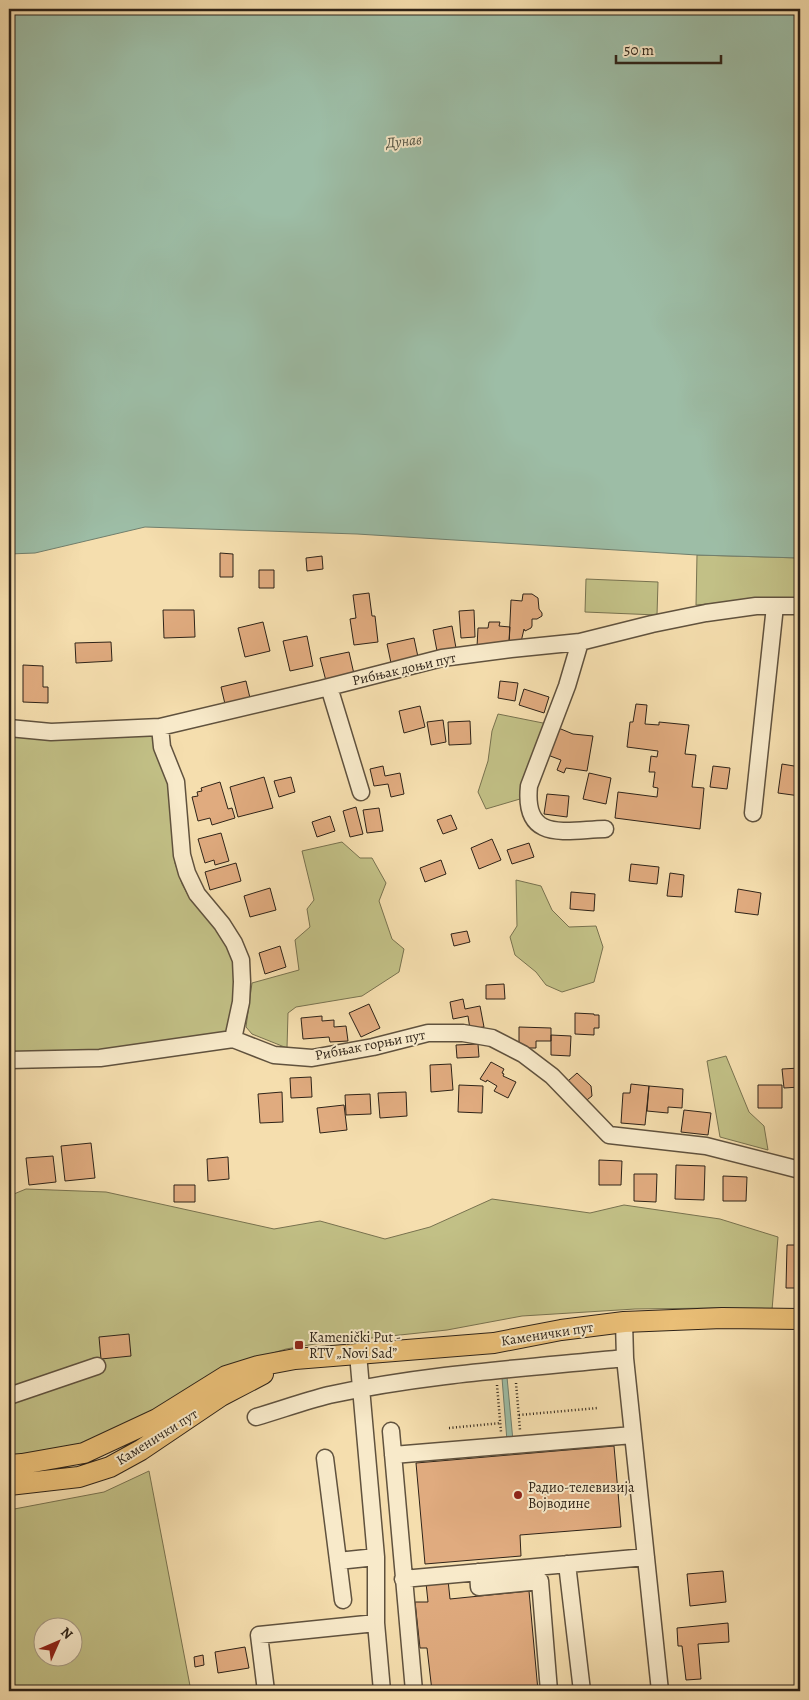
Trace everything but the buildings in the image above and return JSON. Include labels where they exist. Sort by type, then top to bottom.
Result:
[{"type":"main road","name":"Каменички пут","points":[[9,1465],[84,1453],[157,1419],[226,1376],[258,1366],[295,1359],[494,1342],[561,1330],[624,1322],[722,1318],[800,1319]]},
{"type":"main road","name":"Каменички пут","points":[[9,1485],[79,1477],[110,1467],[142,1450],[221,1396],[295,1359]]},
{"type":"street","name":"Рибњак доњи пут","points":[[9,728],[51,732],[160,727],[442,658],[580,642],[706,613],[756,606],[800,606]]},
{"type":"street","points":[[753,813],[775,606]]},
{"type":"street","points":[[580,642],[567,686],[528,786],[527,800],[529,812],[533,819],[546,829],[605,829]]},
{"type":"street","points":[[329,687],[361,792]]},
{"type":"street","points":[[9,1060],[100,1058],[233,1039],[241,1002],[241,960],[234,943],[222,924],[197,894],[187,873],[182,855],[176,782],[162,747],[160,727]]},
{"type":"street","name":"Рибњак горњи пут","points":[[233,1039],[274,1056],[312,1058],[373,1047],[428,1033],[463,1033],[492,1038],[523,1054],[552,1076],[609,1135],[706,1146],[800,1170]]},
{"type":"street","points":[[624,1322],[625,1358],[660,1691]]},
{"type":"street","points":[[358,1354],[376,1557],[376,1623],[382,1691]]},
{"type":"street","points":[[256,1417],[328,1396],[362,1389],[449,1376],[625,1358]]},
{"type":"street","points":[[9,1396],[97,1366]]},
{"type":"street","points":[[391,1431],[414,1691]]},
{"type":"street","points":[[393,1455],[633,1434]]},
{"type":"street","points":[[325,1458],[342,1600]]},
{"type":"street","points":[[338,1561],[376,1557]]},
{"type":"street","points":[[403,1579],[646,1557]]},
{"type":"street","points":[[567,1564],[582,1691]]},
{"type":"street","points":[[478,1572],[479,1587],[540,1581],[549,1691]]},
{"type":"street","points":[[266,1691],[259,1635],[376,1623]]},
{"type":"path","points":[[516,1382],[520,1433]]},
{"type":"path","points":[[497,1385],[502,1435]]},
{"type":"path","points":[[519,1415],[598,1408]]},
{"type":"path","points":[[449,1428],[501,1424]]},
{"type":"shaded area","points":[[697,555],[800,558],[800,598],[773,598],[696,605]]},
{"type":"shaded area","points":[[586,579],[658,582],[657,615],[585,612]]},
{"type":"shaded area","points":[[498,714],[548,724],[520,799],[486,809],[478,792],[488,761],[492,731]]},
{"type":"shaded area","points":[[9,734],[152,734],[154,748],[168,778],[175,863],[182,884],[189,897],[216,926],[235,961],[236,976],[229,1034],[103,1052],[9,1055]]},
{"type":"shaded area","points":[[342,842],[360,858],[372,858],[386,883],[379,901],[392,939],[404,949],[399,972],[362,996],[296,1007],[288,1013],[287,1048],[252,1034],[246,1027],[252,983],[299,970],[295,940],[310,927],[307,909],[314,900],[302,851]]},
{"type":"shaded area","points":[[516,880],[541,886],[552,910],[569,927],[596,926],[603,947],[594,982],[562,992],[546,985],[536,972],[515,955],[510,937],[517,926]]},
{"type":"shaded area","points":[[726,1056],[749,1112],[764,1126],[768,1150],[720,1137],[707,1061]]},
{"type":"shaded area","points":[[26,1189],[106,1192],[274,1229],[320,1221],[385,1239],[430,1227],[492,1199],[590,1213],[624,1205],[720,1219],[778,1237],[772,1310],[714,1308],[635,1309],[522,1316],[447,1330],[315,1344],[286,1349],[250,1360],[89,1448],[9,1456],[9,1196]]},
{"type":"shaded area","points":[[149,1471],[191,1691],[11,1691],[9,1685],[9,1510],[104,1492]]},
{"type":"water","name":"Дунав","points":[[9,9],[800,9],[800,558],[697,555],[357,534],[145,527],[35,553],[9,554]]},
{"type":"water","points":[[507,1377],[513,1441],[507,1441],[502,1378]]},
{"type":"place","name":"Kamenički Put - RTV „Novi Sad”","points":[[299,1345]]},
{"type":"place","name":"Радио-телевизија Војводине","points":[[518,1495]]}]
